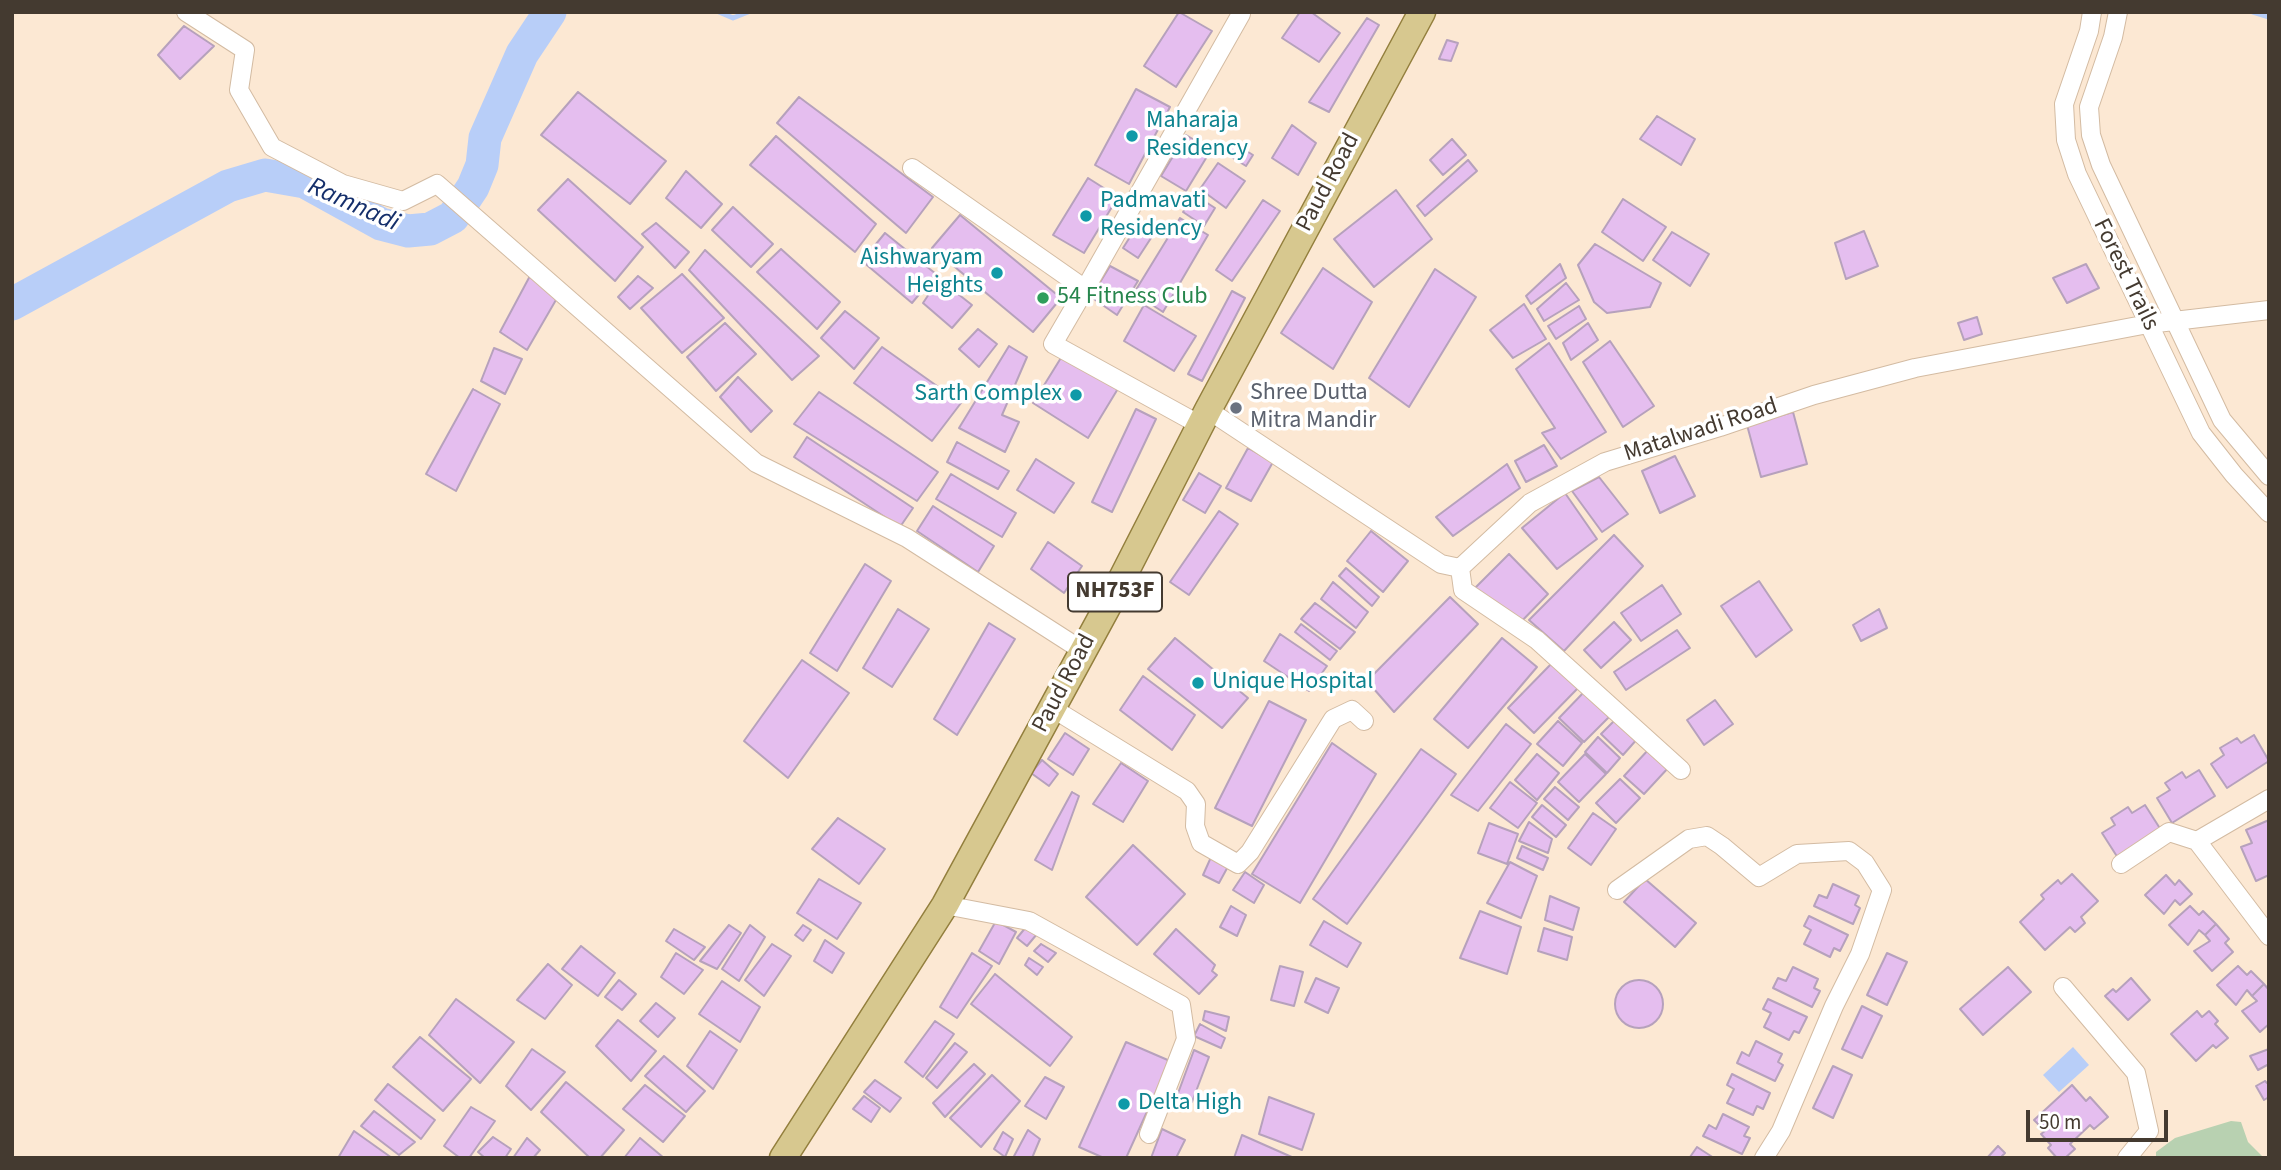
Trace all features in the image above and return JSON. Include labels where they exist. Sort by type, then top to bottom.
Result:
[{"type":"main road","name":"Paud Road","points":[[783,1158],[945,905],[1422,12]]},
{"type":"street","points":[[186,12],[245,50],[239,90],[272,147],[343,184],[403,201],[437,184],[756,463],[906,538],[1083,651]]},
{"type":"street","name":"Forest Trails","points":[[2092,12],[2064,104],[2066,140],[2077,174],[2201,433],[2269,513]]},
{"type":"street","points":[[2118,12],[2113,37],[2089,107],[2091,135],[2101,165],[2222,420],[2269,476]]},
{"type":"street","points":[[1241,14],[1053,344],[1204,417],[1441,564],[1460,568],[1463,590],[1537,640],[1681,769]]},
{"type":"street","points":[[2064,104],[2089,107]]},
{"type":"street","points":[[912,168],[1085,289]]},
{"type":"street","name":"Matalwadi Road","points":[[1460,568],[1530,503],[1605,462],[1814,395],[1915,368],[2148,324],[2269,310]]},
{"type":"street","points":[[1052,708],[1187,791],[1196,804],[1195,826],[1201,843],[1238,864],[1250,852],[1333,719],[1352,710],[1364,721]]},
{"type":"street","points":[[2197,841],[2269,799]]},
{"type":"street","points":[[2121,864],[2169,832],[2197,841],[2269,936]]},
{"type":"street","points":[[1617,890],[1689,839],[1707,836],[1759,877],[1797,854],[1849,851],[1865,863],[1882,891],[1860,954],[1781,1131],[1764,1158]]},
{"type":"street","points":[[945,905],[1029,921],[1181,1005],[1186,1039],[1149,1134]]},
{"type":"street","points":[[2063,987],[2136,1073],[2149,1131],[2127,1158]]},
{"type":"green space","points":[[2231,1121],[2241,1122],[2248,1142],[2264,1158],[2156,1158],[2156,1152],[2175,1138]]},
{"type":"water","points":[[2073,1047],[2089,1065],[2059,1092],[2043,1075]]},
{"type":"building","points":[[1179,12],[1212,31],[1176,87],[1144,66]]},
{"type":"building","points":[[1300,12],[1311,12],[1340,33],[1319,62],[1282,38]]},
{"type":"building","points":[[1367,18],[1379,25],[1329,112],[1309,102]]},
{"type":"building","points":[[184,26],[214,46],[180,79],[158,55]]},
{"type":"building","points":[[1447,40],[1458,43],[1451,61],[1439,59]]},
{"type":"building","name":"Maharaja Residency","points":[[1136,89],[1170,107],[1129,184],[1095,165]]},
{"type":"building","points":[[578,92],[666,161],[630,204],[541,135]]},
{"type":"building","points":[[799,97],[933,197],[906,233],[777,123]]},
{"type":"building","points":[[1657,116],[1695,139],[1681,165],[1640,139]]},
{"type":"building","points":[[1292,125],[1316,143],[1298,175],[1272,158]]},
{"type":"building","points":[[1186,135],[1211,150],[1186,191],[1161,176]]},
{"type":"building","points":[[776,136],[876,224],[855,252],[750,165]]},
{"type":"building","points":[[1452,139],[1466,155],[1443,175],[1430,160]]},
{"type":"building","points":[[1232,142],[1253,155],[1246,166],[1225,153]]},
{"type":"building","points":[[1468,160],[1477,171],[1425,216],[1417,206]]},
{"type":"building","points":[[1218,163],[1245,181],[1226,208],[1200,189]]},
{"type":"building","points":[[686,171],[722,204],[701,228],[666,198]]},
{"type":"building","name":"Padmavati Residency","points":[[1088,178],[1118,197],[1084,253],[1053,235]]},
{"type":"building","points":[[568,179],[643,247],[615,281],[538,210]]},
{"type":"building","points":[[1396,190],[1432,239],[1374,287],[1334,239]]},
{"type":"building","points":[[1195,195],[1215,208],[1204,226],[1183,212]]},
{"type":"building","points":[[1623,199],[1666,227],[1643,261],[1602,232]]},
{"type":"building","points":[[1263,200],[1280,211],[1232,281],[1216,270]]},
{"type":"building","points":[[733,207],[773,244],[751,267],[712,230]]},
{"type":"building","name":"Aishwaryam Heights","points":[[960,215],[1061,298],[1033,332],[932,248]]},
{"type":"building","points":[[1180,218],[1208,235],[1163,312],[1134,293]]},
{"type":"building","points":[[656,223],[689,252],[675,268],[642,234]]},
{"type":"building","points":[[1137,226],[1153,235],[1138,258],[1123,248]]},
{"type":"building","points":[[1864,231],[1878,266],[1846,279],[1835,243]]},
{"type":"building","points":[[1672,232],[1709,254],[1690,286],[1653,260]]},
{"type":"building","points":[[885,233],[936,274],[912,303],[862,261]]},
{"type":"building","points":[[1595,244],[1661,283],[1650,307],[1607,313],[1594,302],[1578,265]]},
{"type":"building","points":[[781,249],[840,302],[817,329],[757,272]]},
{"type":"building","points":[[705,250],[819,356],[792,380],[689,270]]},
{"type":"building","points":[[1560,264],[1566,278],[1531,304],[1526,296]]},
{"type":"building","points":[[2086,264],[2099,288],[2067,303],[2053,278]]},
{"type":"building","points":[[1110,266],[1138,281],[1117,315],[1091,297]]},
{"type":"building","points":[[1323,268],[1372,302],[1333,369],[1281,333]]},
{"type":"building","points":[[1435,269],[1476,297],[1409,407],[1369,378]]},
{"type":"building","points":[[531,274],[560,293],[527,350],[500,332]]},
{"type":"building","points":[[682,274],[724,318],[682,353],[641,308]]},
{"type":"building","points":[[638,276],[653,288],[630,309],[618,297]]},
{"type":"building","points":[[939,279],[972,305],[952,328],[923,303]]},
{"type":"building","points":[[1566,283],[1579,300],[1544,321],[1537,309]]},
{"type":"building","points":[[1232,291],[1245,298],[1202,381],[1188,374]]},
{"type":"building","points":[[1524,304],[1546,339],[1513,358],[1490,330]]},
{"type":"building","points":[[1144,305],[1196,336],[1174,371],[1124,341]]},
{"type":"building","points":[[1579,306],[1586,319],[1556,339],[1548,326]]},
{"type":"building","points":[[845,311],[879,338],[854,369],[821,338]]},
{"type":"building","points":[[1977,317],[1982,334],[1964,340],[1958,323]]},
{"type":"building","points":[[725,323],[756,354],[716,391],[687,357]]},
{"type":"building","points":[[1588,323],[1598,340],[1571,360],[1563,343]]},
{"type":"building","points":[[978,329],[997,344],[979,367],[959,349]]},
{"type":"building","points":[[1610,341],[1654,406],[1623,427],[1583,362]]},
{"type":"building","points":[[1549,343],[1606,432],[1561,459],[1542,433],[1555,428],[1516,369]]},
{"type":"building","points":[[1009,346],[1027,357],[1002,415],[1019,422],[1005,452],[959,428]]},
{"type":"building","points":[[882,347],[961,403],[932,441],[854,383]]},
{"type":"building","points":[[494,348],[522,359],[505,394],[481,381]]},
{"type":"building","name":"Sarth Complex","points":[[1064,353],[1119,387],[1088,438],[1033,403]]},
{"type":"building","points":[[738,377],[772,411],[751,432],[720,397]]},
{"type":"building","points":[[473,389],[500,404],[456,491],[426,474]]},
{"type":"building","points":[[819,392],[938,472],[917,501],[794,424]]},
{"type":"building","points":[[1136,409],[1156,419],[1112,512],[1092,502]]},
{"type":"building","points":[[1793,412],[1807,464],[1761,477],[1747,425]]},
{"type":"building","points":[[807,437],[913,508],[900,527],[794,457]]},
{"type":"building","points":[[957,442],[1009,471],[998,489],[947,462]]},
{"type":"building","points":[[1544,445],[1557,466],[1526,482],[1515,461]]},
{"type":"building","points":[[1248,448],[1273,462],[1251,501],[1226,488]]},
{"type":"building","points":[[1675,456],[1695,496],[1660,513],[1642,471]]},
{"type":"building","points":[[1036,459],[1074,483],[1054,513],[1017,490]]},
{"type":"building","points":[[1507,464],[1520,488],[1453,536],[1436,517]]},
{"type":"building","points":[[1199,473],[1221,486],[1205,513],[1183,500]]},
{"type":"building","points":[[951,474],[1016,513],[1002,537],[936,499]]},
{"type":"building","points":[[1599,477],[1628,514],[1602,532],[1572,491]]},
{"type":"building","points":[[1565,493],[1597,539],[1557,569],[1522,528]]},
{"type":"building","points":[[933,506],[994,546],[978,572],[917,531]]},
{"type":"building","points":[[1219,511],[1238,524],[1189,595],[1170,582]]},
{"type":"building","points":[[1371,531],[1408,561],[1383,592],[1347,561]]},
{"type":"building","points":[[1614,535],[1643,566],[1564,651],[1529,620]]},
{"type":"building","points":[[1048,542],[1082,566],[1064,593],[1031,569]]},
{"type":"building","points":[[1509,554],[1548,594],[1517,626],[1474,589]]},
{"type":"building","points":[[865,564],[891,581],[837,671],[810,653]]},
{"type":"building","points":[[1346,568],[1379,597],[1372,606],[1339,576]]},
{"type":"building","points":[[1759,581],[1792,630],[1756,657],[1721,606]]},
{"type":"building","points":[[1333,582],[1368,612],[1356,628],[1321,599]]},
{"type":"building","points":[[1662,585],[1681,614],[1641,641],[1621,613]]},
{"type":"building","points":[[1450,597],[1478,624],[1394,712],[1367,681]]},
{"type":"building","points":[[1315,603],[1355,632],[1340,649],[1301,619]]},
{"type":"building","points":[[898,609],[929,629],[892,687],[863,668]]},
{"type":"building","points":[[1879,609],[1887,628],[1861,641],[1853,625]]},
{"type":"building","points":[[1614,622],[1631,640],[1601,668],[1584,650]]},
{"type":"building","points":[[989,623],[1015,639],[957,735],[934,719]]},
{"type":"building","points":[[1301,624],[1337,651],[1330,660],[1295,632]]},
{"type":"building","points":[[1677,630],[1690,648],[1626,690],[1614,672]]},
{"type":"building","points":[[1280,634],[1327,666],[1309,691],[1264,661]]},
{"type":"building","name":"Unique Hospital","points":[[1175,638],[1248,698],[1222,728],[1148,669]]},
{"type":"building","points":[[1502,638],[1537,667],[1468,748],[1434,719]]},
{"type":"building","points":[[802,660],[849,693],[788,778],[744,741]]},
{"type":"building","points":[[1553,662],[1579,687],[1534,733],[1508,708]]},
{"type":"building","points":[[1143,676],[1195,715],[1172,750],[1120,710]]},
{"type":"building","points":[[1584,692],[1609,717],[1584,742],[1559,718]]},
{"type":"building","points":[[1715,700],[1733,724],[1704,745],[1687,720]]},
{"type":"building","points":[[1269,701],[1306,720],[1252,826],[1215,808]]},
{"type":"building","points":[[1617,718],[1638,738],[1623,755],[1601,734]]},
{"type":"building","points":[[1558,721],[1582,743],[1563,766],[1537,744]]},
{"type":"building","points":[[1506,724],[1531,744],[1478,811],[1451,795]]},
{"type":"building","points":[[1065,733],[1089,749],[1073,775],[1048,759]]},
{"type":"building","points":[[2254,735],[2269,761],[2227,788],[2211,764],[2224,755],[2220,748],[2237,738],[2241,743]]},
{"type":"building","points":[[1598,737],[1620,758],[1607,773],[1585,752]]},
{"type":"building","points":[[1332,743],[1376,774],[1300,903],[1252,874]]},
{"type":"building","points":[[1421,749],[1456,774],[1347,924],[1313,899]]},
{"type":"building","points":[[1649,749],[1669,767],[1644,794],[1624,776]]},
{"type":"building","points":[[1537,754],[1559,773],[1537,800],[1515,780]]},
{"type":"building","points":[[1585,754],[1606,774],[1579,802],[1558,782]]},
{"type":"building","points":[[1042,760],[1058,774],[1049,786],[1031,773]]},
{"type":"building","points":[[1121,763],[1148,781],[1123,822],[1093,804]]},
{"type":"building","points":[[2199,770],[2215,796],[2172,823],[2157,798],[2170,790],[2165,783],[2182,772],[2186,778]]},
{"type":"building","points":[[1620,779],[1640,798],[1616,823],[1596,803]]},
{"type":"building","points":[[1510,782],[1537,803],[1518,828],[1490,808]]},
{"type":"building","points":[[1555,787],[1579,807],[1568,820],[1544,799]]},
{"type":"building","points":[[1072,792],[1079,796],[1052,870],[1035,860]]},
{"type":"building","points":[[1542,805],[1566,825],[1556,837],[1532,817]]},
{"type":"building","points":[[2145,805],[2161,830],[2118,858],[2102,833],[2115,825],[2111,818],[2128,807],[2132,813]]},
{"type":"building","points":[[1593,813],[1616,829],[1591,865],[1568,848]]},
{"type":"building","points":[[838,818],[885,849],[859,884],[812,849]]},
{"type":"building","points":[[2269,820],[2269,875],[2256,881],[2241,847],[2252,843],[2246,830]]},
{"type":"building","points":[[1529,822],[1552,839],[1548,853],[1519,841]]},
{"type":"building","points":[[1489,823],[1518,834],[1507,864],[1478,853]]},
{"type":"building","points":[[1133,845],[1185,894],[1137,945],[1086,897]]},
{"type":"building","points":[[1522,846],[1548,858],[1543,870],[1517,858]]},
{"type":"building","points":[[1212,855],[1231,861],[1219,883],[1203,875]]},
{"type":"building","points":[[1510,862],[1537,876],[1521,918],[1487,903]]},
{"type":"building","points":[[1245,872],[1264,885],[1254,903],[1233,890]]},
{"type":"building","points":[[2072,874],[2098,901],[2081,917],[2085,923],[2075,932],[2070,927],[2045,950],[2020,922],[2044,899],[2041,895],[2058,880],[2061,884]]},
{"type":"building","points":[[2166,875],[2175,885],[2179,880],[2192,894],[2180,905],[2175,900],[2164,914],[2145,895]]},
{"type":"building","points":[[819,879],[861,903],[837,939],[797,913]]},
{"type":"building","points":[[1645,879],[1696,923],[1675,947],[1624,902]]},
{"type":"building","points":[[1833,884],[1859,896],[1855,905],[1860,908],[1853,924],[1814,906],[1819,895],[1827,898]]},
{"type":"building","points":[[1550,896],[1579,908],[1573,930],[1545,920]]},
{"type":"building","points":[[1231,906],[1246,915],[1237,936],[1220,927]]},
{"type":"building","points":[[2190,906],[2199,915],[2203,911],[2216,924],[2205,935],[2199,930],[2188,945],[2169,925]]},
{"type":"building","points":[[1480,911],[1521,927],[1507,974],[1460,958]]},
{"type":"building","points":[[1809,916],[1848,935],[1840,951],[1834,948],[1830,957],[1804,944],[1811,930],[1804,926]]},
{"type":"building","points":[[996,921],[1016,932],[999,964],[979,951]]},
{"type":"building","points":[[1324,921],[1361,943],[1347,967],[1310,945]]},
{"type":"building","points":[[2216,924],[2229,939],[2225,943],[2233,952],[2212,971],[2194,951],[2210,941],[2205,935]]},
{"type":"building","points":[[729,925],[741,933],[717,969],[700,961]]},
{"type":"building","points":[[750,925],[765,937],[739,981],[722,969]]},
{"type":"building","points":[[803,925],[811,930],[803,941],[795,935]]},
{"type":"building","points":[[1026,927],[1037,934],[1027,946],[1017,938]]},
{"type":"building","points":[[1544,928],[1572,937],[1567,960],[1538,951]]},
{"type":"building","points":[[674,929],[705,947],[694,960],[666,941]]},
{"type":"building","points":[[1176,929],[1215,965],[1212,971],[1217,975],[1199,994],[1154,954]]},
{"type":"building","points":[[825,940],[844,953],[832,973],[814,961]]},
{"type":"building","points":[[772,944],[791,956],[764,996],[745,980]]},
{"type":"building","points":[[1041,944],[1056,953],[1048,962],[1034,951]]},
{"type":"building","points":[[581,946],[615,973],[598,996],[562,969]]},
{"type":"building","points":[[676,953],[703,970],[684,994],[661,977]]},
{"type":"building","points":[[972,953],[992,966],[957,1018],[940,1007]]},
{"type":"building","points":[[1887,953],[1907,962],[1887,1005],[1867,995]]},
{"type":"building","points":[[1029,958],[1043,967],[1037,975],[1025,965]]},
{"type":"building","points":[[548,964],[572,985],[545,1019],[517,1000]]},
{"type":"building","points":[[1280,966],[1303,972],[1294,1006],[1271,1000]]},
{"type":"building","points":[[2238,966],[2247,975],[2251,971],[2264,984],[2252,996],[2247,990],[2236,1005],[2217,985]]},
{"type":"building","points":[[1793,967],[1818,979],[1814,988],[1820,991],[1812,1007],[1773,988],[1778,978],[1786,981]]},
{"type":"building","points":[[2008,967],[2031,992],[1983,1035],[1960,1009]]},
{"type":"building","points":[[995,974],[1072,1037],[1050,1066],[971,1004]]},
{"type":"building","points":[[1316,978],[1339,988],[1328,1013],[1305,1002]]},
{"type":"building","points":[[2131,978],[2150,1000],[2128,1020],[2105,996],[2113,989],[2116,992]]},
{"type":"building","points":[[619,980],[636,994],[622,1010],[605,997]]},
{"type":"building","points":[[1639,980],[1656,987],[1663,1004],[1656,1021],[1639,1028],[1622,1021],[1615,1004],[1622,987]]},
{"type":"building","points":[[722,981],[760,1007],[740,1042],[699,1014]]},
{"type":"building","points":[[2264,984],[2269,990],[2269,1024],[2260,1032],[2242,1011],[2257,1001],[2252,996]]},
{"type":"building","points":[[456,999],[514,1042],[480,1083],[429,1035]]},
{"type":"building","points":[[1768,999],[1807,1017],[1799,1033],[1794,1031],[1789,1040],[1764,1027],[1771,1013],[1763,1009]]},
{"type":"building","points":[[656,1003],[675,1018],[658,1037],[640,1021]]},
{"type":"building","points":[[1862,1006],[1882,1016],[1862,1058],[1842,1049]]},
{"type":"building","points":[[1205,1011],[1229,1017],[1226,1031],[1203,1020]]},
{"type":"building","points":[[2197,1011],[2202,1017],[2209,1011],[2218,1021],[2215,1024],[2228,1038],[2216,1048],[2213,1045],[2196,1061],[2171,1034]]},
{"type":"building","points":[[618,1020],[656,1051],[631,1081],[596,1046]]},
{"type":"building","points":[[935,1021],[954,1034],[923,1077],[905,1062]]},
{"type":"building","points":[[1200,1024],[1225,1038],[1221,1048],[1194,1036]]},
{"type":"building","points":[[710,1031],[737,1050],[713,1089],[687,1066]]},
{"type":"building","points":[[420,1037],[471,1079],[443,1111],[393,1067]]},
{"type":"building","points":[[1756,1041],[1782,1054],[1778,1062],[1783,1065],[1775,1081],[1737,1063],[1742,1052],[1749,1056]]},
{"type":"building","name":"Delta High","points":[[1126,1042],[1170,1061],[1126,1158],[1104,1158],[1079,1147]]},
{"type":"building","points":[[955,1043],[967,1052],[937,1088],[926,1078]]},
{"type":"building","points":[[532,1049],[565,1072],[531,1110],[506,1086]]},
{"type":"building","points":[[2269,1049],[2269,1064],[2258,1070],[2250,1056]]},
{"type":"building","points":[[1194,1050],[1209,1057],[1192,1102],[1177,1096]]},
{"type":"building","points":[[664,1056],[705,1091],[686,1112],[645,1076]]},
{"type":"building","points":[[974,1064],[985,1074],[945,1117],[933,1103]]},
{"type":"building","points":[[1833,1066],[1852,1075],[1833,1118],[1813,1108]]},
{"type":"building","points":[[1732,1074],[1770,1093],[1763,1109],[1757,1106],[1753,1115],[1727,1103],[1734,1089],[1727,1085]]},
{"type":"building","points":[[992,1075],[1020,1101],[981,1147],[950,1118]]},
{"type":"building","points":[[1045,1077],[1064,1087],[1046,1119],[1025,1106]]},
{"type":"building","points":[[875,1080],[901,1098],[890,1112],[864,1092]]},
{"type":"building","points":[[2265,1081],[2269,1082],[2269,1097],[2264,1100],[2256,1086]]},
{"type":"building","points":[[566,1082],[624,1130],[600,1158],[590,1158],[541,1112]]},
{"type":"building","points":[[388,1084],[435,1120],[421,1139],[375,1100]]},
{"type":"building","points":[[645,1085],[685,1116],[663,1142],[623,1109]]},
{"type":"building","points":[[2072,1085],[2086,1101],[2090,1097],[2108,1117],[2094,1129],[2090,1125],[2070,1144],[2075,1149],[2065,1158],[2057,1158],[2048,1148],[2051,1145],[2041,1134],[2045,1131],[2034,1120]]},
{"type":"building","points":[[864,1096],[880,1108],[871,1122],[853,1109]]},
{"type":"building","points":[[1269,1097],[1314,1114],[1302,1150],[1259,1134]]},
{"type":"building","points":[[471,1107],[495,1121],[469,1158],[460,1158],[444,1146]]},
{"type":"building","points":[[374,1111],[415,1142],[399,1155],[361,1126]]},
{"type":"building","points":[[1723,1114],[1749,1127],[1744,1136],[1750,1138],[1742,1154],[1703,1136],[1709,1125],[1716,1129]]},
{"type":"building","points":[[1162,1129],[1185,1140],[1176,1158],[1151,1158]]},
{"type":"building","points":[[1028,1130],[1040,1139],[1032,1158],[1013,1158]]},
{"type":"building","points":[[354,1131],[392,1158],[338,1158]]},
{"type":"building","points":[[1003,1132],[1013,1139],[1005,1157],[994,1149]]},
{"type":"building","points":[[1242,1135],[1294,1158],[1234,1158]]},
{"type":"building","points":[[493,1137],[511,1149],[505,1158],[485,1158],[478,1152]]},
{"type":"building","points":[[527,1138],[540,1150],[533,1158],[513,1158]]},
{"type":"building","points":[[640,1138],[664,1158],[624,1158]]},
{"type":"building","points":[[1998,1146],[2005,1153],[2002,1156],[2004,1158],[1987,1158]]},
{"type":"building","points":[[1697,1147],[1714,1158],[1690,1157]]},
{"type":"waterway","name":"Ramnadi","points":[[12,304],[228,186],[265,175],[305,182],[381,224],[408,231],[430,229],[453,217],[473,187],[482,165],[485,138],[522,54],[550,12]]},
{"type":"waterway","points":[[719,12],[733,18],[748,12]]},
{"type":"waterway","points":[[2253,12],[2269,17]]},
{"type":"place","name":"Maharaja Residency","points":[[1132,136]]},
{"type":"place","name":"Padmavati Residency","points":[[1086,216]]},
{"type":"place","name":"Aishwaryam Heights","points":[[997,273]]},
{"type":"place","name":"54 Fitness Club","points":[[1043,298]]},
{"type":"place","name":"Sarth Complex","points":[[1076,395]]},
{"type":"place","name":"Shree Dutta Mitra Mandir","points":[[1236,408]]},
{"type":"place","name":"Unique Hospital","points":[[1198,683]]},
{"type":"place","name":"Delta High","points":[[1124,1104]]}]
